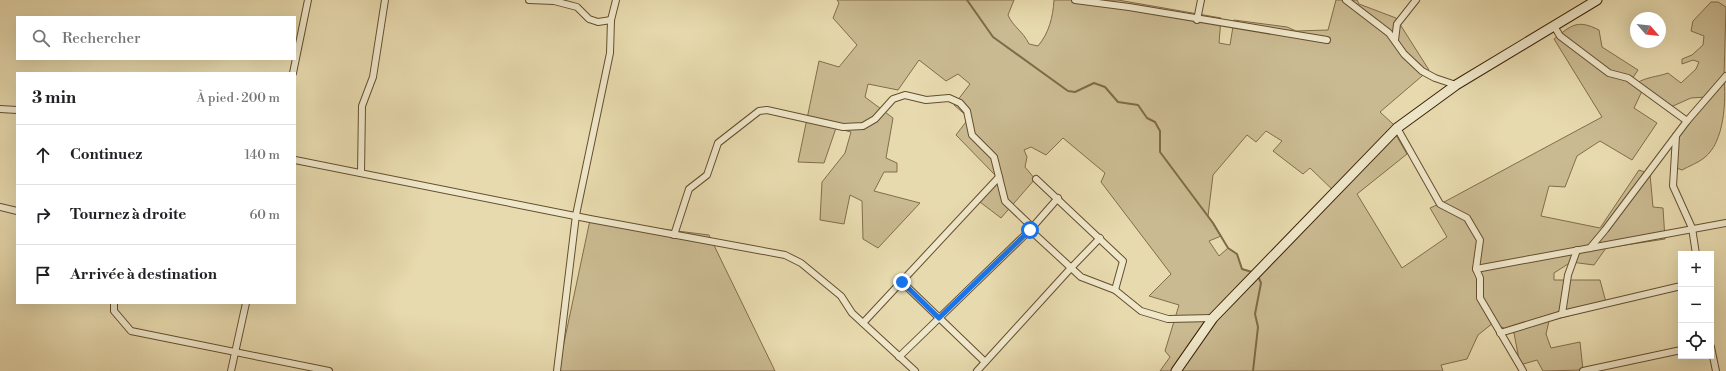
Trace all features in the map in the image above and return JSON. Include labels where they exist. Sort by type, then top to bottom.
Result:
[{"type":"main road","points":[[1176,371],[1213,318],[1397,128],[1456,85],[1596,0]]},
{"type":"street","points":[[296,58],[308,0]]},
{"type":"street","points":[[361,173],[362,106],[373,77],[385,0]]},
{"type":"street","points":[[529,0],[554,1],[577,7],[590,19],[598,22],[611,20]]},
{"type":"street","points":[[557,371],[576,215],[610,53],[611,20],[616,0]]},
{"type":"street","points":[[1075,0],[1129,7],[1197,20],[1327,40]]},
{"type":"street","points":[[1129,7],[1130,0]]},
{"type":"street","points":[[1197,20],[1201,0]]},
{"type":"street","points":[[1346,0],[1395,40],[1404,54],[1422,71],[1435,78],[1456,85]]},
{"type":"street","points":[[1395,40],[1397,24],[1416,0]]},
{"type":"street","points":[[1554,26],[1560,36],[1609,73],[1628,78],[1686,121]]},
{"type":"street","points":[[293,72],[296,60]]},
{"type":"street","points":[[1590,248],[1686,121],[1726,76]]},
{"type":"street","points":[[674,235],[689,189],[707,175],[718,143],[759,111],[767,110],[844,127],[862,126],[875,119],[893,99],[905,95],[926,100],[949,98],[960,102],[967,111],[972,135],[994,156],[1005,201],[1029,224],[1030,230],[1070,268],[1081,277],[1115,290],[1141,311],[1168,319],[1213,318]]},
{"type":"street","points":[[0,110],[16,110]]},
{"type":"street","points":[[1397,128],[1440,204],[1467,218],[1480,240],[1476,269],[1480,278],[1480,298],[1523,371]]},
{"type":"street","points":[[1676,136],[1673,186],[1692,228],[1696,251]]},
{"type":"street","points":[[296,160],[674,235],[785,255],[801,263],[841,296],[852,313],[915,371]]},
{"type":"street","points":[[863,323],[999,178]]},
{"type":"street","points":[[1036,179],[1124,261],[1115,290]]},
{"type":"street","points":[[899,357],[1030,230],[1058,198]]},
{"type":"street","points":[[0,207],[16,211]]},
{"type":"street","points":[[1476,269],[1692,228],[1726,223]]},
{"type":"street","points":[[977,371],[1070,268],[1100,238]]},
{"type":"street","points":[[1562,314],[1568,275],[1576,250]]},
{"type":"street","points":[[902,282],[984,362]]},
{"type":"street","points":[[1500,333],[1562,314],[1678,287]]},
{"type":"street","points":[[114,304],[114,311],[131,332],[235,352],[316,370],[329,371]]},
{"type":"street","points":[[231,371],[246,304]]},
{"type":"street","points":[[1583,371],[1678,351]]},
{"type":"street","points":[[1714,359],[1716,371]]},
{"type":"shaded area","points":[[837,0],[1014,0],[1008,15],[1010,19],[1029,44],[1038,46],[1045,36],[1050,24],[1054,0],[1118,0],[1221,18],[1219,43],[1230,45],[1234,20],[1287,27],[1296,31],[1328,30],[1336,0],[1357,0],[1359,4],[1396,18],[1429,70],[1380,112],[1394,125],[1396,135],[1407,154],[1357,194],[1402,268],[1447,237],[1430,208],[1446,201],[1602,117],[1554,39],[1570,27],[1580,24],[1599,30],[1602,47],[1638,70],[1632,79],[1637,83],[1644,79],[1668,73],[1681,83],[1696,69],[1699,62],[1693,60],[1682,64],[1682,59],[1692,55],[1703,45],[1704,36],[1691,31],[1693,21],[1711,2],[1718,2],[1726,7],[1724,77],[1725,97],[1723,120],[1716,142],[1711,151],[1702,160],[1682,170],[1674,167],[1676,136],[1707,97],[1691,98],[1673,106],[1665,105],[1643,89],[1634,108],[1657,123],[1632,160],[1600,141],[1577,156],[1565,187],[1549,186],[1541,216],[1600,228],[1639,170],[1650,174],[1653,207],[1663,208],[1665,239],[1606,248],[1594,265],[1571,262],[1554,273],[1554,280],[1600,280],[1607,306],[1549,321],[1546,334],[1551,348],[1580,342],[1583,370],[1543,371],[1537,360],[1520,365],[1514,333],[1493,323],[1478,335],[1467,359],[1441,365],[1443,371],[1160,371],[1170,357],[1165,351],[1179,305],[1149,296],[1171,274],[1101,182],[1105,173],[1063,138],[1046,155],[1031,147],[1024,150],[1027,157],[1025,167],[1035,179],[1001,218],[976,199],[996,176],[956,135],[969,118],[954,105],[970,84],[958,74],[946,81],[919,60],[898,90],[868,84],[865,97],[893,118],[886,158],[897,163],[897,172],[884,172],[874,191],[920,203],[878,248],[863,239],[862,201],[850,195],[844,224],[820,220],[822,182],[845,153],[851,132],[836,128],[824,163],[798,162],[819,61],[839,67],[857,45],[833,18],[839,3]],"holes":[[[1266,131],[1282,141],[1273,151],[1303,174],[1310,168],[1338,195],[1252,272],[1242,269],[1237,254],[1228,248],[1219,256],[1209,241],[1221,236],[1208,216],[1213,175],[1247,135],[1256,142]]]},
{"type":"shaded area","points":[[590,220],[709,235],[775,371],[558,371]]},
{"type":"waterway","points":[[967,0],[993,37],[1068,91],[1075,92],[1094,83],[1105,87],[1118,102],[1138,105],[1147,118],[1155,122],[1160,131],[1160,152],[1213,223],[1228,248],[1237,254],[1242,269],[1252,272]]},
{"type":"waterway","points":[[1253,371],[1258,327],[1255,314],[1261,283],[1258,276]]},
{"type":"route","points":[[902,282],[939,318],[1030,230]]}]
